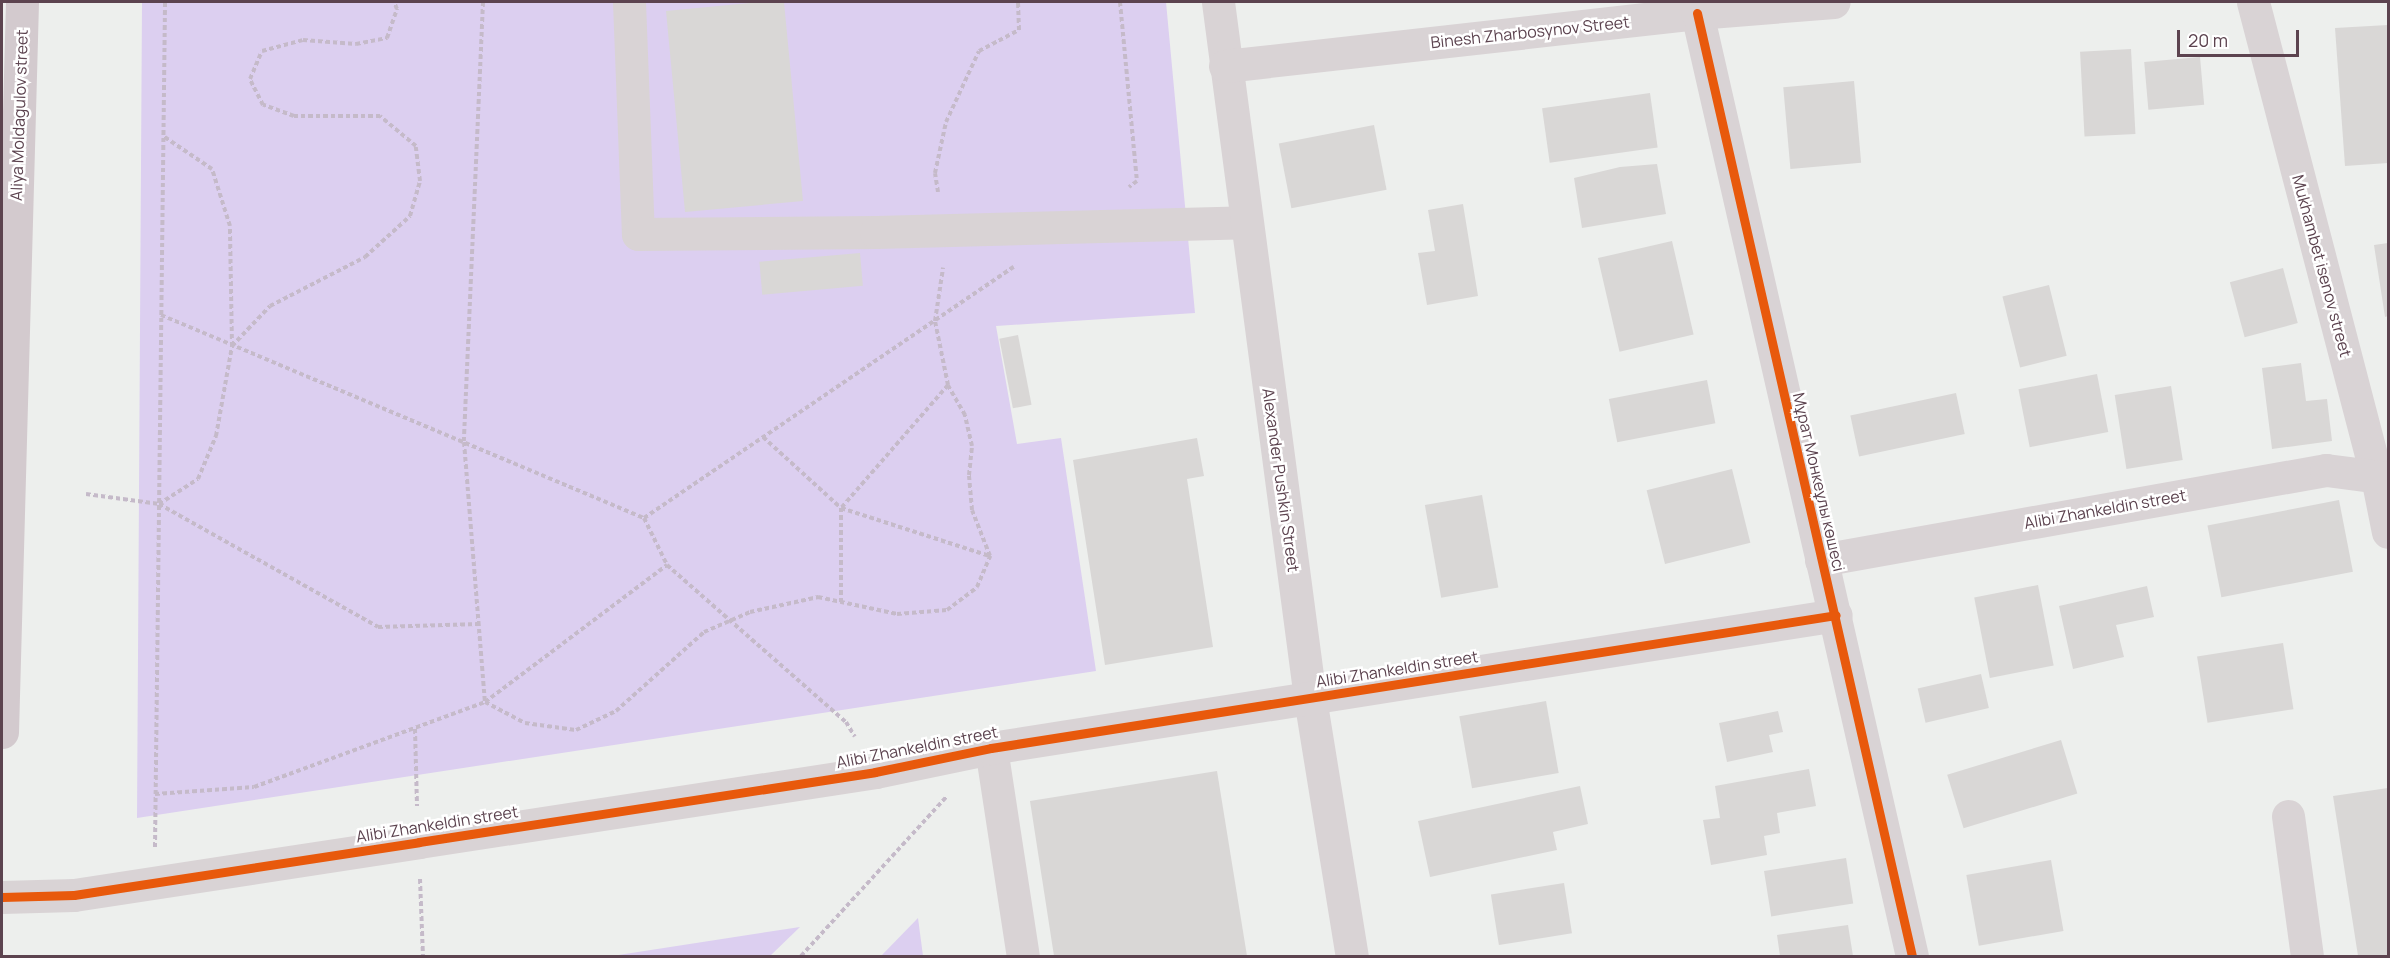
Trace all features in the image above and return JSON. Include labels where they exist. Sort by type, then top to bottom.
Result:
[{"type":"main road","name":"Aliya Moldagulov street","points":[[2,732],[22,2]]},
{"type":"street","points":[[629,2],[638,234],[942,230],[1246,222]]},
{"type":"street","name":"Alexander Pushkin Street","points":[[1218,2],[1310,698],[1352,957]]},
{"type":"street","name":"Binesh Zharbosynov Street","points":[[1225,66],[1697,13],[1834,2]]},
{"type":"street","name":"Mukhambet isenov street","points":[[2253,2],[2383,478],[2388,532]]},
{"type":"street","name":"Мұрат Монкеұлы көшесі","points":[[1697,13],[1821,560],[1836,615],[1912,957]]},
{"type":"street","name":"Alibi Zhankeldin street","points":[[1821,560],[2326,470],[2383,478]]},
{"type":"street","name":"Alibi Zhankeldin street","points":[[2,897],[74,895],[154,883],[875,772],[991,748],[1836,615]]},
{"type":"street","points":[[991,748],[1023,957]]},
{"type":"street","points":[[2288,816],[2307,957]]},
{"type":"path","points":[[154,883],[165,2]]},
{"type":"path","points":[[232,345],[270,306],[365,257],[410,216],[420,181],[416,146],[380,116],[294,116],[262,105],[250,79],[262,51],[303,39],[356,44],[387,38],[397,9],[394,2]]},
{"type":"path","points":[[483,2],[464,442],[485,702]]},
{"type":"path","points":[[485,702],[525,723],[576,730],[616,711],[704,632],[750,612],[818,597],[897,614],[947,610],[977,587],[990,556],[972,510],[969,475],[972,446],[964,415],[948,385],[935,321],[938,287],[944,263],[935,173],[938,148],[946,122],[979,51],[1019,30],[1018,2]]},
{"type":"path","points":[[1120,2],[1137,181],[1128,188]]},
{"type":"path","points":[[159,504],[198,479],[216,436],[232,345],[230,226],[212,169],[163,136]]},
{"type":"path","points":[[645,518],[1023,260]]},
{"type":"path","points":[[161,315],[645,518],[667,565],[846,722],[875,772]]},
{"type":"path","points":[[841,602],[841,508],[948,385]]},
{"type":"path","points":[[763,437],[841,508],[990,556]]},
{"type":"path","points":[[86,494],[159,504],[378,627],[479,624]]},
{"type":"path","points":[[155,794],[254,787],[485,702],[667,565]]},
{"type":"path","points":[[801,957],[951,792]]},
{"type":"path","points":[[421,925],[423,957]]},
{"type":"shaded area","points":[[142,2],[1166,2],[1195,313],[996,326],[1017,444],[1061,438],[1096,671],[137,818]]},
{"type":"shaded area","points":[[918,918],[923,956],[881,956]]},
{"type":"shaded area","points":[[800,927],[770,956],[612,956]]},
{"type":"building","points":[[760,2],[784,2],[803,201],[685,212],[666,11]]},
{"type":"building","points":[[2388,25],[2388,163],[2345,166],[2335,28]]},
{"type":"building","points":[[2131,49],[2135,134],[2085,137],[2080,52]]},
{"type":"building","points":[[2200,57],[2204,105],[2148,110],[2144,62]]},
{"type":"building","points":[[1854,81],[1861,163],[1790,169],[1783,87]]},
{"type":"building","points":[[1650,93],[1658,147],[1550,163],[1542,108]]},
{"type":"building","points":[[1374,125],[1387,190],[1291,208],[1279,144]]},
{"type":"building","points":[[1657,164],[1666,214],[1582,228],[1574,178],[1620,167]]},
{"type":"building","points":[[1463,204],[1478,296],[1427,305],[1418,253],[1435,251],[1428,210]]},
{"type":"building","points":[[1672,241],[1694,335],[1620,352],[1598,258]]},
{"type":"building","points":[[2388,243],[2388,316],[2385,317],[2374,245]]},
{"type":"building","points":[[860,253],[863,286],[762,295],[759,262]]},
{"type":"building","points":[[2283,268],[2298,323],[2245,337],[2230,282]]},
{"type":"building","points":[[2049,285],[2067,356],[2020,367],[2002,297]]},
{"type":"building","points":[[1018,335],[1032,405],[1013,408],[999,339]]},
{"type":"building","points":[[2301,363],[2306,401],[2327,399],[2332,441],[2272,449],[2262,368]]},
{"type":"building","points":[[2097,374],[2108,432],[2030,447],[2018,389]]},
{"type":"building","points":[[1707,380],[1715,423],[1617,442],[1609,399]]},
{"type":"building","points":[[2171,386],[2183,460],[2126,469],[2115,395]]},
{"type":"building","points":[[1956,393],[1965,434],[1859,457],[1850,415]]},
{"type":"building","points":[[1197,438],[1204,476],[1187,479],[1213,647],[1105,665],[1073,460]]},
{"type":"building","points":[[1732,469],[1750,543],[1665,564],[1647,490]]},
{"type":"building","points":[[1482,495],[1498,588],[1441,598],[1425,505]]},
{"type":"building","points":[[2339,500],[2353,572],[2221,597],[2207,526]]},
{"type":"building","points":[[2038,585],[2054,665],[1990,678],[1974,597]]},
{"type":"building","points":[[2147,586],[2154,617],[2116,625],[2124,657],[2073,669],[2059,606]]},
{"type":"building","points":[[2283,643],[2293,709],[2208,723],[2197,657]]},
{"type":"building","points":[[1981,674],[1989,708],[1926,723],[1918,689]]},
{"type":"building","points":[[1546,701],[1559,773],[1472,788],[1459,716]]},
{"type":"building","points":[[1778,711],[1783,732],[1769,735],[1773,752],[1727,762],[1719,723]]},
{"type":"building","points":[[2061,740],[2077,794],[1964,828],[1947,775]]},
{"type":"building","points":[[1809,769],[1816,806],[1777,813],[1780,833],[1764,836],[1767,855],[1711,865],[1703,820],[1720,818],[1715,786]]},
{"type":"building","points":[[1217,771],[1247,956],[1054,956],[1030,801]]},
{"type":"building","points":[[1580,786],[1588,824],[1553,832],[1557,850],[1430,877],[1418,821]]},
{"type":"building","points":[[2388,788],[2388,956],[2358,956],[2333,796]]},
{"type":"building","points":[[1846,858],[1853,903],[1771,916],[1764,871]]},
{"type":"building","points":[[2051,860],[2064,931],[1979,946],[1966,875]]},
{"type":"building","points":[[1564,883],[1572,933],[1499,945],[1491,895]]},
{"type":"building","points":[[1848,925],[1853,956],[1780,956],[1777,935]]},
{"type":"cycle path","points":[[1697,13],[1912,956]]},
{"type":"cycle path","points":[[2,897],[74,895],[875,772],[991,748],[1836,615]]}]
